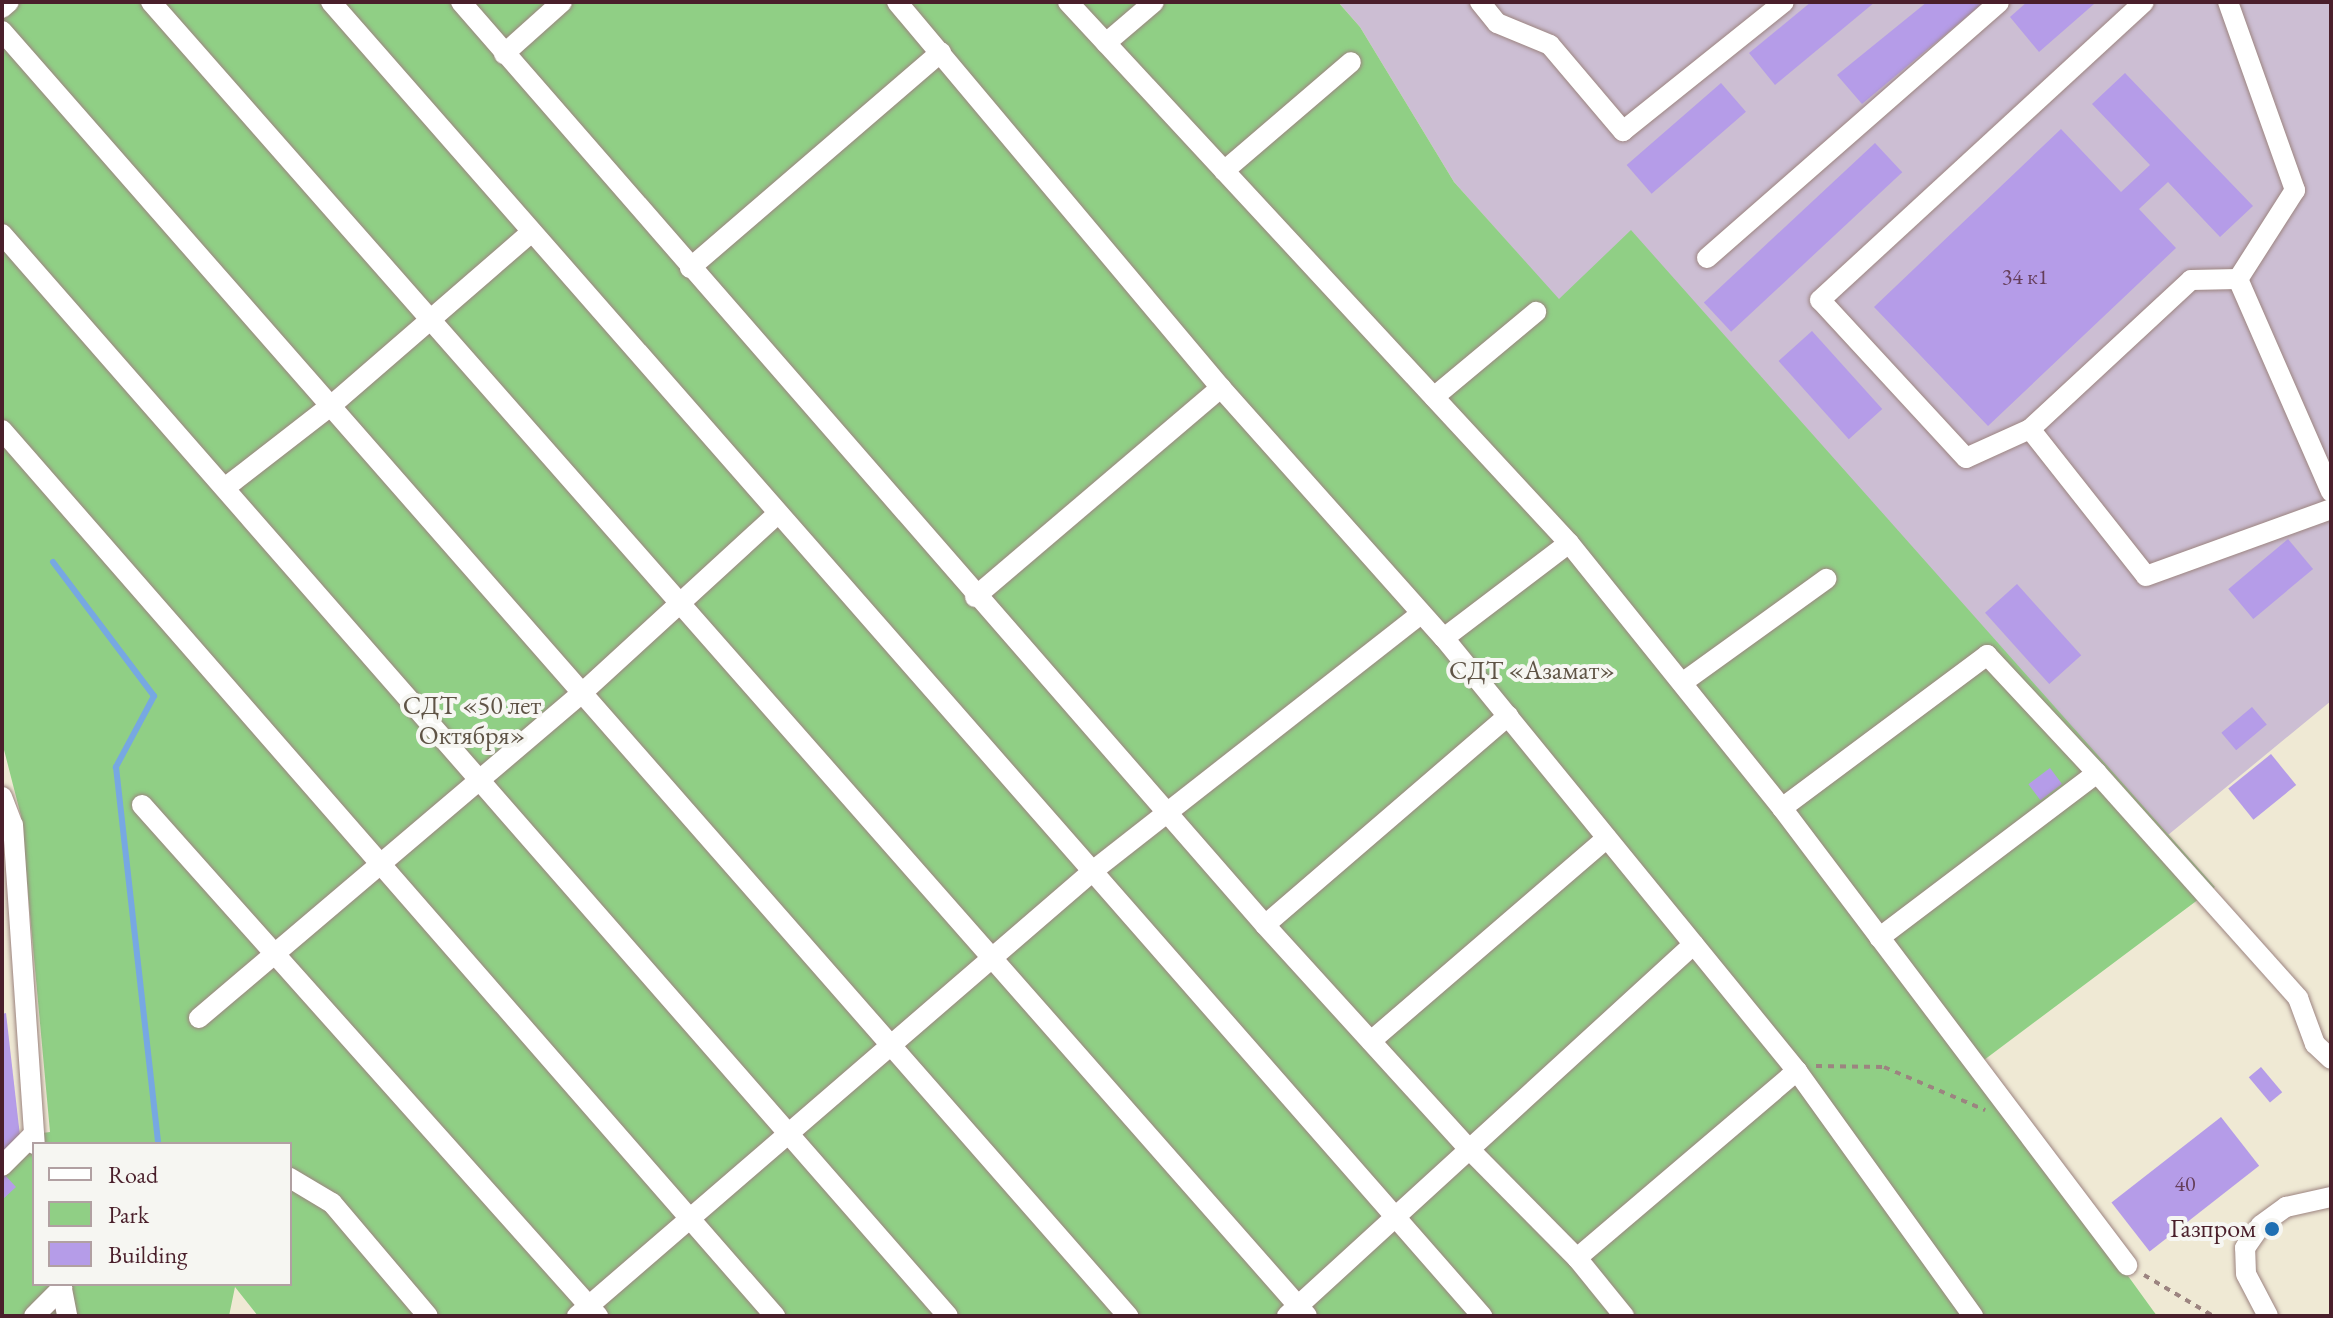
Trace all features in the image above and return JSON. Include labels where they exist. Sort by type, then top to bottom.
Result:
[{"type":"street","points":[[2,8],[9,2]]},
{"type":"street","points":[[151,2],[678,605],[996,958],[1298,1313],[1694,944]]},
{"type":"street","points":[[331,2],[529,234],[1094,870],[1482,1316]]},
{"type":"street","points":[[461,2],[975,597],[1265,925],[1471,1151],[1577,1258],[1624,1316]]},
{"type":"street","points":[[504,54],[562,2]]},
{"type":"street","points":[[897,2],[1221,388],[1444,638],[1508,716],[1797,1071],[1973,1316]]},
{"type":"street","points":[[1068,2],[1569,543],[1782,808],[2127,1265]]},
{"type":"street","points":[[1106,43],[1154,2]]},
{"type":"street","points":[[1480,2],[1497,23],[1550,45],[1623,131],[1784,2]]},
{"type":"street","points":[[1707,258],[1999,2]]},
{"type":"street","points":[[2144,2],[1820,300],[1966,458],[2030,429],[2191,280],[2238,279]]},
{"type":"street","points":[[2228,2],[2295,190],[2238,279]]},
{"type":"street","points":[[2,31],[333,404],[582,693],[895,1044],[1128,1316]]},
{"type":"street","points":[[690,268],[941,52]]},
{"type":"street","points":[[1224,171],[1351,62]]},
{"type":"street","points":[[2,234],[481,778],[948,1316]]},
{"type":"street","points":[[226,487],[333,404],[529,234]]},
{"type":"street","points":[[2238,279],[2331,492]]},
{"type":"street","points":[[1434,397],[1536,312]]},
{"type":"street","points":[[975,597],[1221,388]]},
{"type":"street","points":[[2030,429],[2146,576],[2331,509]]},
{"type":"street","points":[[2,430],[775,1316]]},
{"type":"street","points":[[199,1018],[382,867],[582,693],[776,515]]},
{"type":"street","points":[[1444,638],[1569,543]]},
{"type":"street","points":[[1682,683],[1826,579]]},
{"type":"street","points":[[142,805],[273,958],[588,1313],[689,1220],[996,958],[1094,870],[1421,614]]},
{"type":"street","points":[[1782,808],[1987,655],[2298,998],[2315,1044],[2331,1059]]},
{"type":"street","points":[[1265,925],[1508,716]]},
{"type":"street","points":[[1879,938],[2097,773]]},
{"type":"street","points":[[2,797],[13,825],[9,934],[34,1139],[2,1166]]},
{"type":"street","points":[[1371,1041],[1607,838]]},
{"type":"street","points":[[1577,1258],[1797,1071]]},
{"type":"street","points":[[292,1179],[332,1203],[428,1316]]},
{"type":"street","points":[[2268,1316],[2246,1274],[2245,1248],[2261,1225],[2286,1207],[2331,1197]]},
{"type":"street","points":[[34,1316],[62,1286]]},
{"type":"street","points":[[62,1286],[67,1316]]},
{"type":"path","points":[[1797,1071],[1830,1063],[1884,1067],[2021,1125]]},
{"type":"path","points":[[2127,1265],[2213,1316]]},
{"type":"shaded area","points":[[1338,2],[2331,2],[2331,701],[2168,835],[1631,231],[1559,300],[1454,182],[1360,27]]},
{"type":"green space","points":[[2,2],[1338,2],[1360,27],[1454,182],[1559,299],[1631,230],[2215,887],[1976,1066],[2157,1316],[258,1316],[235,1287],[229,1316],[2,1316],[2,1154],[20,1136],[50,1132],[21,816],[2,742]]},
{"type":"building","points":[[1811,2],[1875,2],[1775,85],[1749,53]]},
{"type":"building","points":[[1927,2],[1984,2],[1862,104],[1837,75]]},
{"type":"building","points":[[2027,2],[2094,4],[2039,52],[2010,17]]},
{"type":"building","points":[[2125,73],[2253,206],[2220,237],[2168,182],[2139,209],[2176,248],[1988,426],[1874,307],[2061,129],[2121,192],[2150,165],[2092,104]]},
{"type":"building","points":[[1721,83],[1746,112],[1652,194],[1627,165]]},
{"type":"building","points":[[1875,143],[1902,172],[1731,332],[1704,303]]},
{"type":"building","points":[[1812,331],[1882,409],[1849,439],[1779,361]]},
{"type":"building","points":[[2288,539],[2313,569],[2253,619],[2228,589]]},
{"type":"building","points":[[2017,584],[2081,655],[2049,684],[1985,613]]},
{"type":"building","points":[[2252,707],[2267,725],[2236,750],[2221,733]]},
{"type":"building","points":[[2271,754],[2296,785],[2253,820],[2228,789]]},
{"type":"building","points":[[2050,768],[2062,784],[2040,800],[2028,784]]},
{"type":"building","points":[[6,1013],[20,1136],[2,1154],[2,1014]]},
{"type":"building","points":[[2261,1067],[2282,1092],[2270,1103],[2249,1077]]},
{"type":"building","points":[[2221,1117],[2259,1166],[2150,1251],[2111,1203]]},
{"type":"building","points":[[2,1175],[16,1187],[2,1200]]},
{"type":"waterway","points":[[53,562],[154,696],[116,767],[158,1142]]},
{"type":"place","name":"Газпром","points":[[2272,1229]]},
{"type":"park label","name":"СДТ «Азамат»","points":[[1532,671]]},
{"type":"park label","name":"СДТ «50 лет Октября»","points":[[472,721]]}]
